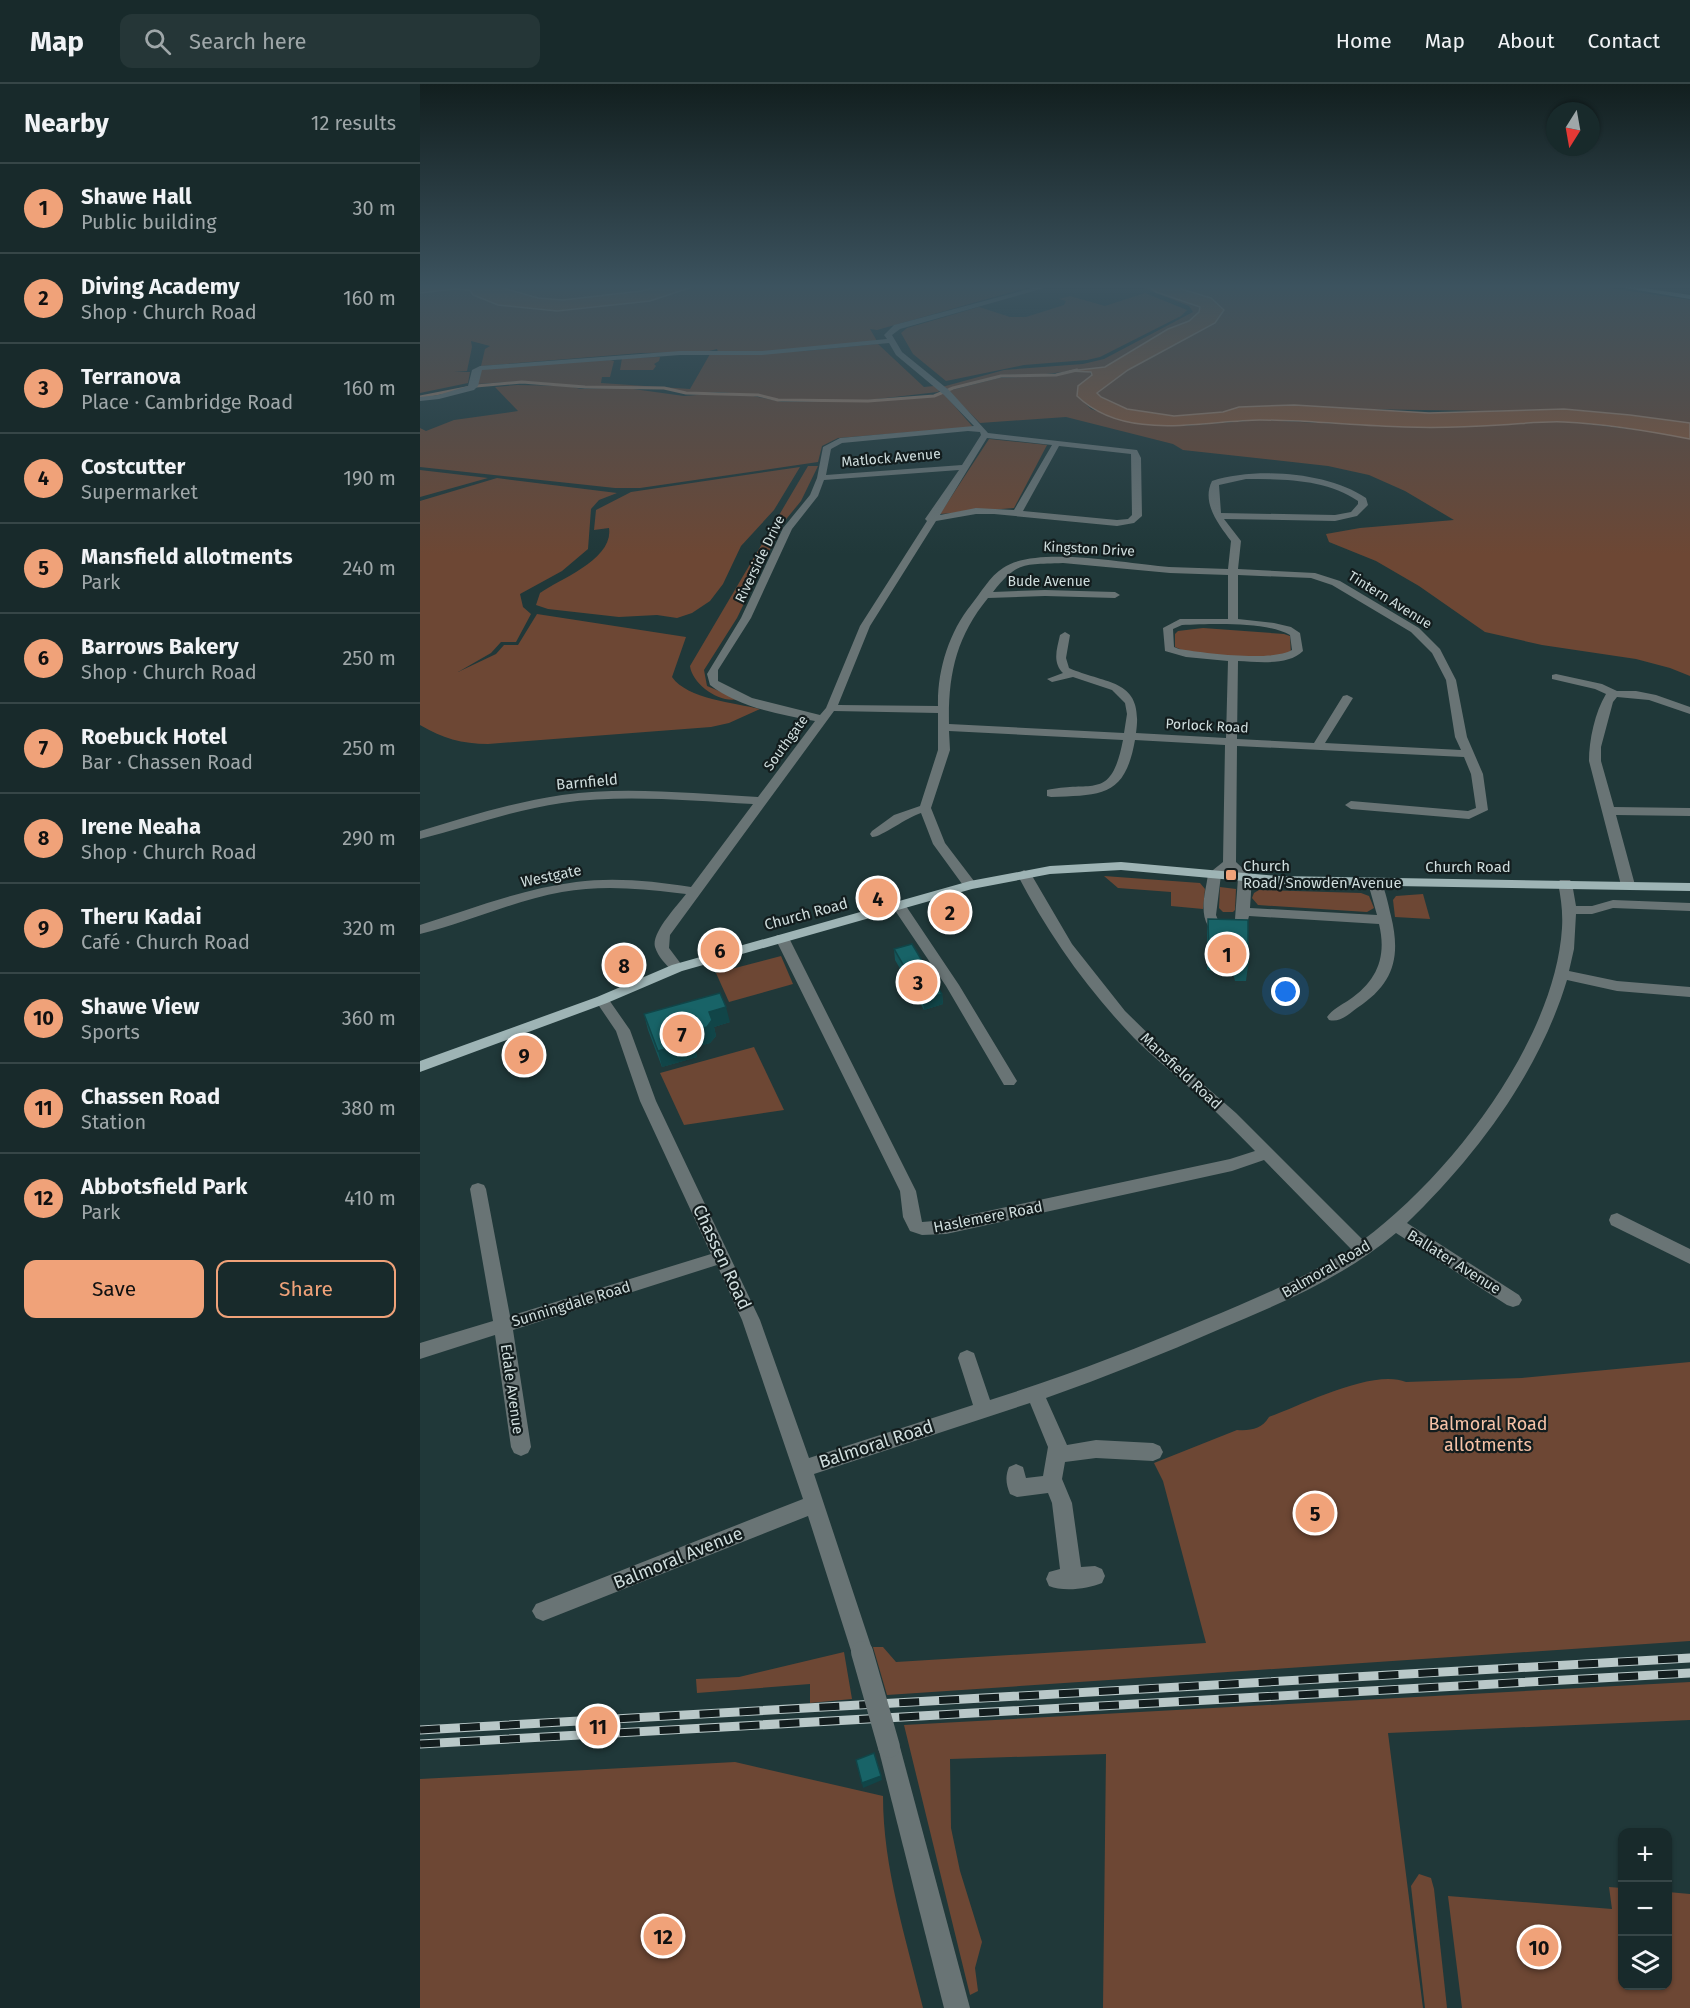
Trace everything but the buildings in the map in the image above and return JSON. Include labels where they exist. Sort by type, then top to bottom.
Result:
[{"type":"main road","name":"Church Road","points":[[420,1067],[602,1000],[677,968],[970,885],[1059,869],[1121,866],[1245,877],[1376,883],[1690,887]]},
{"type":"street","points":[[420,399],[439,397],[471,388],[474,386],[475,376]]},
{"type":"street","points":[[927,376],[945,391],[981,432],[1119,449],[1137,455],[1137,516],[1136,519],[1126,523],[976,511],[930,519]]},
{"type":"street","name":"Southgate","points":[[677,968],[661,949],[660,940],[693,891],[831,708],[865,626],[964,467],[981,432]]},
{"type":"street","name":"Riverside Drive","points":[[822,719],[781,710],[727,691],[715,684],[711,676],[746,618],[788,528],[809,503],[821,478],[827,447],[840,441],[981,432]]},
{"type":"street","points":[[1017,513],[1057,443]]},
{"type":"street","name":"Matlock Avenue","points":[[821,478],[964,467]]},
{"type":"street","points":[[1218,470],[1230,477]]},
{"type":"street","points":[[1217,516],[1335,518],[1354,514],[1363,505],[1363,500],[1357,494],[1324,484],[1261,477],[1230,477],[1215,483],[1213,488],[1217,516],[1236,541],[1233,623]]},
{"type":"street","name":"Kingston Drive","points":[[925,808],[944,750],[943,691],[950,658],[967,617],[1005,570],[1024,562],[1063,560],[1170,570],[1234,571]]},
{"type":"street","name":"Tintern Avenue","points":[[1234,571],[1314,571],[1357,595],[1426,639],[1444,665],[1451,680],[1459,728],[1477,774],[1482,802],[1480,811],[1469,815],[1351,806]]},
{"type":"street","name":"Bude Avenue","points":[[983,595],[1045,592],[1115,595]]},
{"type":"street","points":[[1233,623],[1274,625],[1292,629],[1295,633],[1298,651],[1290,656],[1233,657],[1185,654],[1169,649],[1167,644],[1168,628],[1173,624],[1233,623]]},
{"type":"street","points":[[1051,793],[1084,793],[1104,788],[1118,779],[1124,769],[1130,737],[1132,705],[1126,693],[1115,687],[1072,674],[1061,666],[1065,635]]},
{"type":"street","points":[[1229,863],[1215,874],[1209,915],[1213,923],[1231,926],[1238,925],[1242,921],[1245,912],[1245,877],[1229,863],[1233,657]]},
{"type":"street","points":[[1052,679],[1072,674]]},
{"type":"street","points":[[1556,677],[1598,686],[1616,694]]},
{"type":"street","points":[[1628,885],[1609,811],[1597,776],[1595,754],[1607,702],[1610,696],[1616,694],[1636,693],[1690,711]]},
{"type":"street","points":[[1317,747],[1347,698]]},
{"type":"street","points":[[831,708],[944,710]]},
{"type":"street","name":"Porlock Road","points":[[945,727],[1468,754]]},
{"type":"street","name":"Barnfield","points":[[420,835],[525,806],[565,799],[608,795],[653,795],[761,801]]},
{"type":"street","points":[[876,834],[891,820],[925,808],[939,844],[970,885]]},
{"type":"street","points":[[1609,811],[1690,812]]},
{"type":"street","name":"Mansfield Road","points":[[1024,874],[1053,926],[1094,984],[1160,1055],[1209,1096],[1357,1244],[1361,1251]]},
{"type":"street","points":[[1334,1017],[1363,998],[1389,965],[1390,949],[1376,883]]},
{"type":"street","name":"Westgate","points":[[420,930],[560,888],[633,884],[693,891]]},
{"type":"street","name":"Balmoral Road","points":[[803,1469],[1035,1394],[1132,1359],[1275,1298],[1361,1251],[1395,1224],[1481,1130],[1538,1037],[1561,974],[1571,910],[1565,884]]},
{"type":"street","points":[[1571,910],[1592,910],[1613,904],[1690,907]]},
{"type":"street","points":[[899,906],[952,986],[1009,1081]]},
{"type":"street","points":[[1245,912],[1385,920]]},
{"type":"street","name":"Haslemere Road","points":[[782,938],[903,1181],[910,1197],[912,1224],[919,1228],[946,1227],[1232,1165],[1267,1153]]},
{"type":"street","points":[[1561,974],[1617,986],[1690,992]]},
{"type":"street","name":"Chassen Road","points":[[602,1000],[623,1030],[648,1101],[756,1332],[862,1652],[957,2008]]},
{"type":"street","name":"Edale Avenue","points":[[478,1189],[503,1325],[521,1447]]},
{"type":"street","points":[[1617,1220],[1690,1257]]},
{"type":"street","name":"Ballater Avenue","points":[[1395,1224],[1514,1300]]},
{"type":"street","name":"Sunningdale Road","points":[[420,1351],[722,1257]]},
{"type":"street","points":[[968,1358],[984,1409]]},
{"type":"street","points":[[1035,1394],[1056,1439],[1057,1455],[1052,1472],[1052,1484],[1062,1503],[1064,1579],[1095,1576]]},
{"type":"street","points":[[1057,1455],[1096,1449],[1153,1452]]},
{"type":"street","points":[[1016,1473],[1017,1488],[1052,1484]]},
{"type":"street","name":"Balmoral Avenue","points":[[543,1611],[814,1504]]},
{"type":"green space","points":[[420,376],[469,376],[468,383],[420,393]]},
{"type":"green space","points":[[478,376],[610,376],[602,377],[601,383],[660,387],[591,387],[523,381],[477,384]]},
{"type":"green space","points":[[698,376],[912,376],[924,387],[934,386],[940,390],[868,400],[780,400],[759,395],[718,392],[689,393],[665,387],[690,389]]},
{"type":"green space","points":[[940,376],[971,376],[946,381]]},
{"type":"green space","points":[[983,376],[1000,376],[946,389],[942,387]]},
{"type":"green space","points":[[1091,376],[1078,386],[1077,396],[1091,409],[1115,418],[1184,426],[1260,420],[1403,427],[1465,427],[1563,421],[1661,433],[1690,439],[1690,676],[1636,659],[1542,645],[1485,632],[1419,586],[1376,561],[1329,542],[1326,534],[1360,528],[1454,520],[1405,491],[1369,475],[1328,466],[1183,450],[1173,444],[1066,417],[980,423],[948,391],[999,378]]},
{"type":"green space","points":[[1120,376],[1690,376],[1690,423],[1564,409],[1487,411],[1356,409],[1294,405],[1239,407],[1223,412],[1174,416],[1127,409],[1096,394]]},
{"type":"green space","points":[[568,386],[581,389],[626,388],[684,396],[710,394],[753,396],[782,402],[866,402],[936,396],[943,393],[973,427],[838,438],[822,446],[818,462],[640,488],[615,488],[420,467],[420,428],[426,431],[454,420],[518,411],[495,387]]},
{"type":"green space","points":[[989,439],[1047,445],[1014,508],[940,514]]},
{"type":"green space","points":[[808,466],[818,466],[801,501],[783,523],[737,618],[704,670],[707,686],[738,699],[731,700],[715,696],[701,686],[690,666]]},
{"type":"green space","points":[[800,467],[774,510],[741,546],[723,584],[710,601],[692,613],[677,618],[657,615],[619,617],[548,609],[536,605],[540,593],[584,567],[603,549],[608,539],[609,528],[594,530],[596,510],[631,492]]},
{"type":"green space","points":[[420,470],[488,478],[420,497]]},
{"type":"green space","points":[[497,478],[617,493],[599,500],[591,509],[588,549],[562,571],[520,594],[523,607],[531,614],[516,642],[501,642],[491,653],[458,672],[496,654],[504,645],[518,645],[537,614],[686,637],[672,677],[679,684],[712,699],[760,709],[729,723],[711,727],[488,744],[452,739],[420,725],[420,501]]},
{"type":"green space","points":[[1203,628],[1284,634],[1290,636],[1291,655],[1215,656],[1175,647],[1175,634],[1178,631]]},
{"type":"green space","points":[[1104,876],[1200,883],[1205,889],[1203,909],[1171,906],[1171,892],[1118,888]]},
{"type":"green space","points":[[1220,887],[1236,889],[1233,912],[1223,912],[1219,908]]},
{"type":"green space","points":[[1259,890],[1361,893],[1369,896],[1374,908],[1367,912],[1258,905],[1252,898]]},
{"type":"green space","points":[[1423,894],[1430,919],[1395,917],[1393,900],[1396,896]]},
{"type":"green space","points":[[781,956],[793,984],[729,1002],[716,973]]},
{"type":"green space","points":[[754,1047],[784,1110],[684,1125],[660,1073]]},
{"type":"green space","name":"Balmoral Road allotments","points":[[1690,1362],[1690,1641],[887,1695],[873,1647],[883,1647],[896,1662],[1206,1643],[1163,1481],[1154,1463],[1237,1430],[1255,1428],[1269,1417],[1318,1397],[1376,1380],[1392,1379],[1406,1382],[1522,1378]]},
{"type":"green space","points":[[844,1652],[852,1699],[810,1703],[810,1684],[697,1693],[696,1679],[739,1677]]},
{"type":"green space","points":[[1690,1682],[1690,1720],[1388,1733],[1423,2008],[1103,2008],[1106,1754],[950,1759],[951,1828],[960,1871],[982,1942],[975,1968],[978,1991],[970,1995],[904,1725]]},
{"type":"green space","points":[[735,1762],[883,1796],[891,1876],[923,2008],[420,2008],[420,1779]]},
{"type":"green space","points":[[1419,1874],[1431,1878],[1434,1889],[1447,2008],[1425,2008],[1411,1886]]},
{"type":"green space","points":[[1609,1887],[1618,1888],[1618,1990],[1672,1990],[1672,1892],[1690,1894],[1690,2008],[1462,2008],[1448,1896],[1612,1909]]},
{"type":"shaded area","points":[[1091,376],[1120,376],[1097,393],[1127,409],[1174,416],[1223,412],[1239,407],[1294,405],[1429,413],[1564,409],[1690,423],[1690,439],[1627,428],[1564,422],[1465,427],[1260,420],[1164,426],[1140,424],[1117,419],[1096,410],[1077,396],[1078,386]]},
{"type":"waterway","points":[[476,386],[522,382],[585,387],[664,388],[686,393],[758,395],[778,400],[868,401],[934,396],[953,388],[1001,376],[1013,376]]},
{"type":"waterway","points":[[420,397],[471,387]]},
{"type":"railway","points":[[420,1730],[1690,1658]]},
{"type":"railway","points":[[420,1744],[1690,1673]]},
{"type":"place","name":"Church Road/Snowden Avenue","points":[[1231,875]]},
{"type":"place","name":"Costcutter","points":[[878,898]]},
{"type":"place","name":"Diving Academy","points":[[950,912]]},
{"type":"place","name":"Barrows Bakery","points":[[720,950]]},
{"type":"place","name":"Shawe Hall","points":[[1227,954]]},
{"type":"place","name":"Irene Neaha","points":[[624,965]]},
{"type":"place","name":"Terranova","points":[[918,982]]},
{"type":"place","name":"Roebuck Hotel","points":[[682,1034]]},
{"type":"place","name":"Theru Kadai","points":[[524,1055]]},
{"type":"place","name":"Mansfield allotments","points":[[1315,1513]]},
{"type":"place","name":"Chassen Road","points":[[598,1726]]},
{"type":"place","name":"Abbotsfield Park","points":[[663,1936]]},
{"type":"place","name":"Shawe View","points":[[1539,1947]]}]
